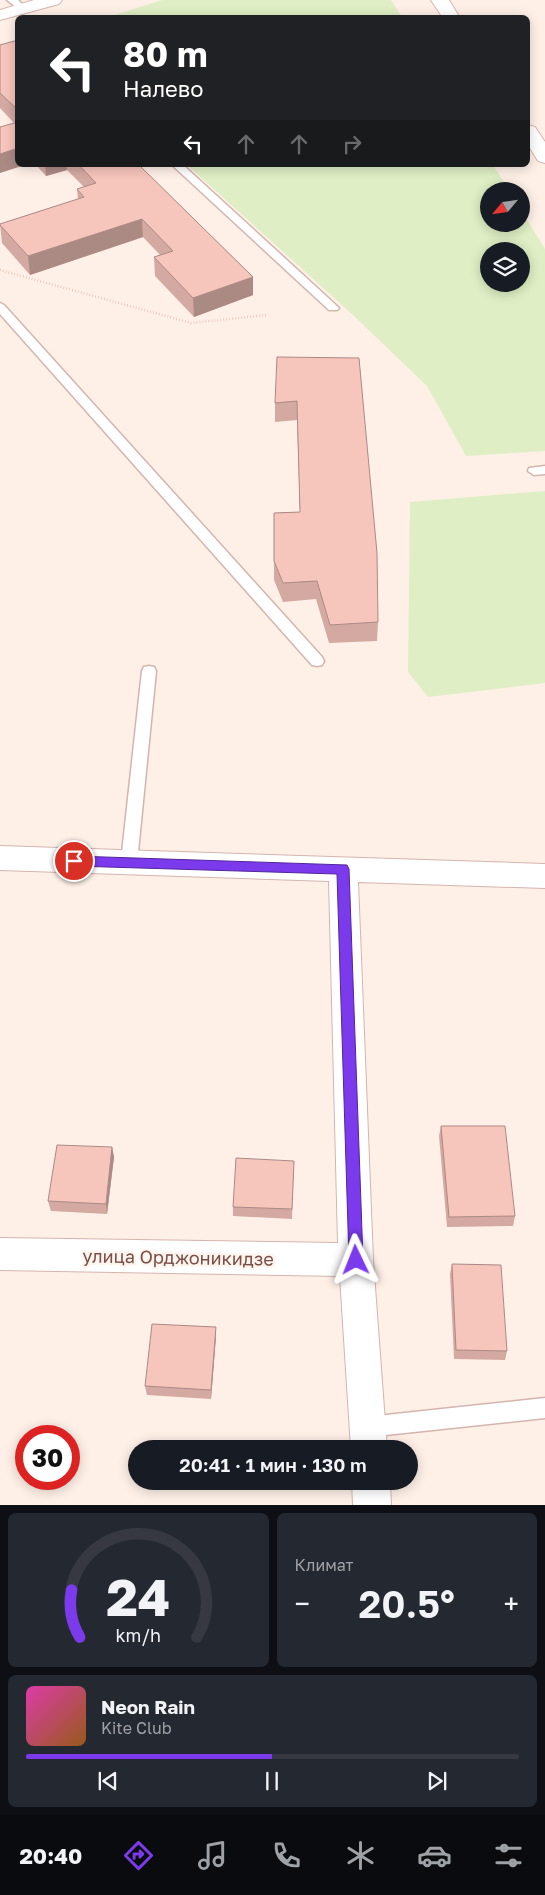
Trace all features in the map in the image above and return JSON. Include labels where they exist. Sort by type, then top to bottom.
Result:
[{"type":"street","points":[[12,11],[53,0]]},
{"type":"street","points":[[440,0],[450,15]]},
{"type":"street","points":[[536,137],[545,157]]},
{"type":"street","points":[[0,858],[545,876]]},
{"type":"street","points":[[343,869],[356,1260],[368,1438]]},
{"type":"street","name":"улица Орджоникидзе","points":[[0,1254],[356,1260]]},
{"type":"street","points":[[371,1490],[372,1505]]},
{"type":"lane","points":[[179,167],[333,308]]},
{"type":"lane","points":[[0,307],[317,661]]},
{"type":"lane","points":[[129,862],[150,671]]},
{"type":"lane","points":[[368,1438],[545,1408]]},
{"type":"path","points":[[0,270],[191,323],[266,315]]},
{"type":"green space","points":[[162,0],[391,0],[401,15],[114,15]]},
{"type":"green space","points":[[189,167],[494,167],[504,182],[480,182],[480,232],[530,232],[530,225],[545,249],[545,451],[466,456],[427,386],[352,314]]},
{"type":"green space","points":[[545,491],[545,683],[428,697],[408,672],[410,502]]},
{"type":"building","points":[[15,41],[15,107],[0,93],[0,45]]},
{"type":"building","points":[[15,123],[15,149],[0,154],[0,127]]},
{"type":"building","points":[[81,167],[141,167],[253,277],[193,298],[154,257],[173,251],[142,219],[28,256],[0,225],[84,197],[77,189],[96,183]]},
{"type":"building","points":[[277,357],[359,358],[377,553],[378,622],[330,625],[317,581],[283,583],[274,561],[274,513],[300,512],[297,401],[275,403]]},
{"type":"building","points":[[441,1126],[505,1126],[515,1216],[449,1217]]},
{"type":"building","points":[[57,1145],[112,1147],[106,1204],[48,1201]]},
{"type":"building","points":[[236,1158],[294,1161],[292,1209],[233,1207]]},
{"type":"building","points":[[452,1264],[501,1265],[507,1351],[456,1350]]},
{"type":"building","points":[[152,1324],[216,1327],[211,1390],[145,1386]]},
{"type":"route","points":[[74,861],[343,869],[356,1260]]}]
